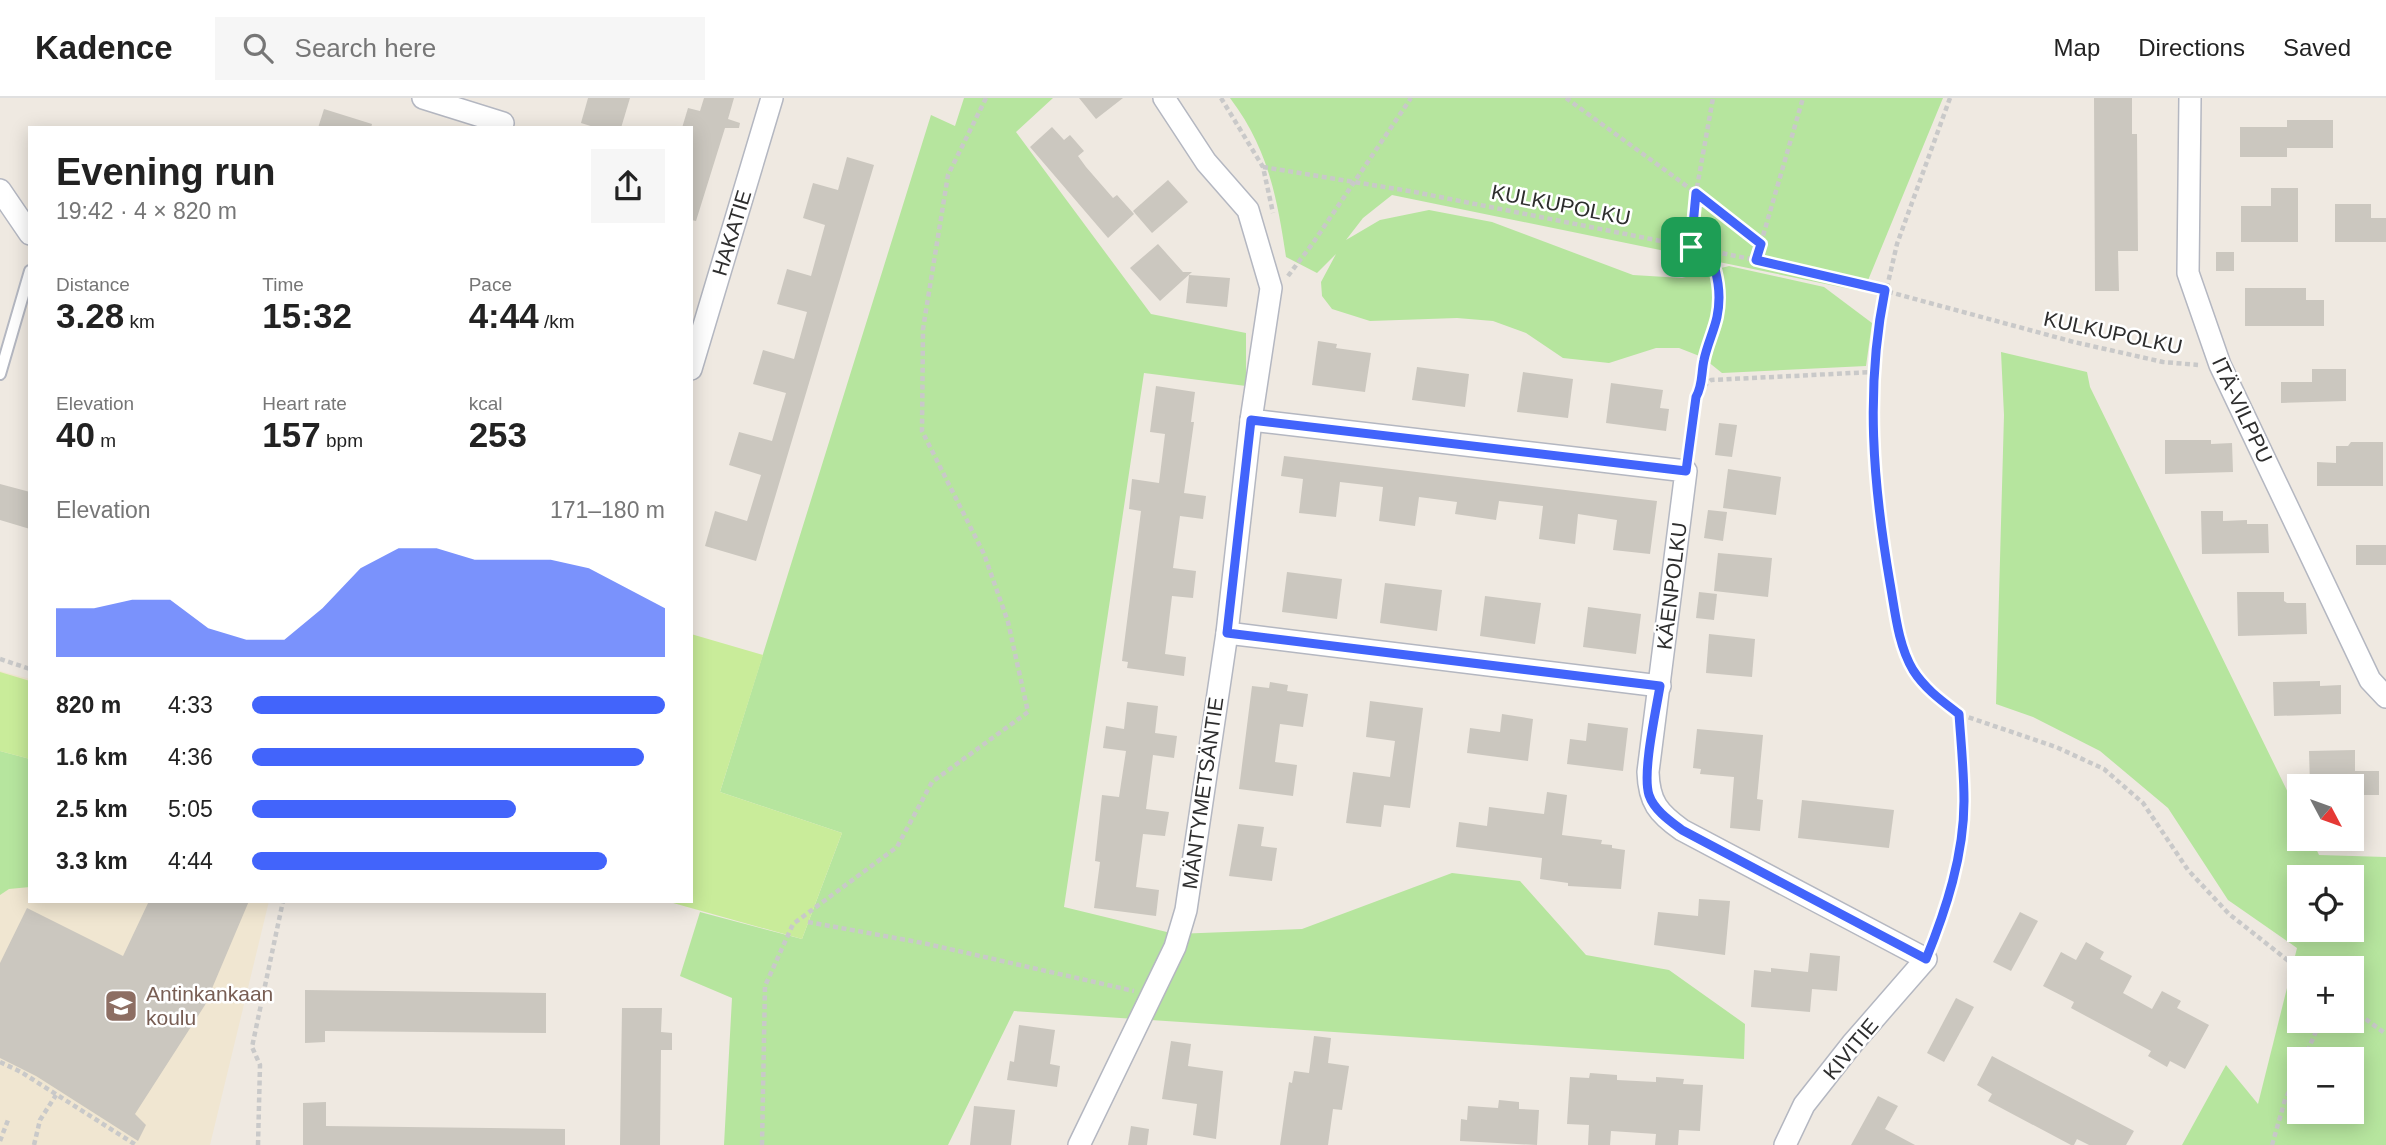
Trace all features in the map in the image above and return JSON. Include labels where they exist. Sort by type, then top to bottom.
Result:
[{"type":"street","points":[[423,98],[503,123],[502,126]]},
{"type":"street","name":"HAKATIE","points":[[693,362],[772,98]]},
{"type":"street","name":"MÄNTYMETSÄNTIE","points":[[1079,1145],[1175,947],[1186,910],[1227,633],[1251,420],[1271,288],[1248,210],[1206,162],[1164,98]]},
{"type":"street","name":"ITÄ-VILPPU","points":[[2190,98],[2188,273],[2220,365],[2370,680],[2386,697]]},
{"type":"street","points":[[0,190],[28,231]]},
{"type":"street","points":[[1251,420],[1686,471]]},
{"type":"street","name":"KÄENPOLKU","points":[[1686,471],[1648,783],[1649,795],[1664,817],[1682,830],[1926,959]]},
{"type":"street","points":[[1227,633],[1660,686]]},
{"type":"street","name":"KIVITIE","points":[[1785,1145],[1804,1105],[1852,1044],[1926,959]]},
{"type":"lane","points":[[0,373],[28,278]]},
{"type":"path","points":[[762,1145],[765,986],[793,924],[897,847],[932,782],[1028,712],[1008,622],[984,554],[922,431],[923,328],[948,175],[986,98]]},
{"type":"path","points":[[1285,279],[1356,182],[1411,98]]},
{"type":"path","points":[[1566,98],[1761,244]]},
{"type":"path","points":[[1691,247],[1696,193],[1713,98]]},
{"type":"path","points":[[1756,260],[1803,98]]},
{"type":"path","points":[[1950,98],[1897,244],[1875,339],[1872,372],[1872,436],[1876,489],[1903,649],[1926,688],[1959,714],[2056,747],[2104,769],[2143,803],[2188,870],[2229,914],[2287,960]]},
{"type":"path","name":"KULKUPOLKU","points":[[1263,167],[1356,182],[1756,260],[1885,290],[2028,331],[2130,355],[2176,364],[2220,365]]},
{"type":"path","points":[[1702,387],[1701,373],[1717,318],[1720,286],[1710,251]]},
{"type":"path","points":[[1686,471],[1696,397],[1702,387],[1711,380],[1872,372]]},
{"type":"path","points":[[0,659],[28,668]]},
{"type":"path","points":[[1926,959],[1940,926],[1957,863],[1964,803],[1959,714]]},
{"type":"path","points":[[258,1145],[260,1065],[252,1047],[282,903]]},
{"type":"path","points":[[808,922],[923,943],[1152,994]]},
{"type":"path","points":[[2364,1018],[2386,1034]]},
{"type":"path","points":[[0,1062],[136,1145]]},
{"type":"path","points":[[34,1145],[40,1120],[56,1095]]},
{"type":"path","points":[[2272,1145],[2287,1096]]},
{"type":"path","points":[[0,1141],[8,1120]]},
{"type":"shaded area","name":"Antinkankaan koulu","points":[[0,671],[28,678],[28,903],[269,903],[210,1145],[0,1145]]},
{"type":"green space","points":[[964,98],[1053,98],[1016,132],[1151,314],[1246,333],[1246,386],[1144,373],[1064,907],[1175,934],[1302,929],[1452,873],[1520,881],[1586,955],[1669,970],[1745,1024],[1744,1059],[1014,1011],[948,1145],[724,1145],[732,998],[680,976],[700,912],[802,939],[842,833],[720,792],[931,115],[955,126]]},
{"type":"green space","points":[[1230,98],[1943,98],[1864,290],[1860,291],[1392,195],[1363,218],[1346,240],[1380,220],[1429,210],[1492,222],[1633,275],[1682,278],[1729,266],[1824,287],[1872,323],[1866,366],[1722,373],[1702,357],[1679,348],[1656,348],[1609,363],[1563,358],[1526,333],[1493,321],[1457,318],[1370,321],[1332,309],[1322,296],[1321,282],[1336,254],[1317,273],[1286,257],[1279,214],[1262,154]]},
{"type":"green space","points":[[2001,352],[2087,372],[2090,387],[2287,790],[2287,851],[2386,857],[2386,1145],[2182,1145],[2226,1065],[2258,1104],[2287,988],[2287,1033],[2364,1033],[2364,956],[2295,956],[2297,948],[2288,942],[2364,942],[2364,865],[2287,865],[2287,941],[2228,900],[2168,808],[2100,751],[2033,717],[1996,704],[2004,415]]},
{"type":"green space","points":[[693,635],[763,655],[720,792],[842,833],[802,939],[673,903],[693,903]]},
{"type":"green space","points":[[0,672],[28,680],[28,758],[0,751]]},
{"type":"green space","points":[[0,751],[28,758],[28,887],[9,889],[0,895]]},
{"type":"building","points":[[588,98],[630,98],[622,126],[591,126],[581,123]]},
{"type":"building","points":[[704,98],[734,98],[728,119],[740,123],[739,128],[725,128],[696,221],[693,220],[693,126],[683,126],[688,108],[700,111]]},
{"type":"building","points":[[1079,98],[1123,98],[1096,119]]},
{"type":"building","points":[[2094,98],[2132,98],[2132,134],[2137,134],[2138,251],[2118,251],[2119,291],[2095,291]]},
{"type":"building","points":[[324,109],[372,124],[372,126],[319,126]]},
{"type":"building","points":[[2287,120],[2333,120],[2333,148],[2287,148],[2287,157],[2240,157],[2240,127],[2287,127]]},
{"type":"building","points":[[1052,127],[1064,140],[1070,135],[1084,151],[1078,156],[1086,167],[1113,198],[1117,195],[1134,214],[1108,238],[1030,147]]},
{"type":"building","points":[[847,157],[874,165],[756,561],[705,546],[715,511],[747,521],[761,475],[729,465],[739,432],[772,441],[786,393],[753,384],[763,350],[794,359],[807,312],[777,304],[787,269],[811,276],[825,225],[803,218],[813,183],[838,190]]},
{"type":"building","points":[[1168,180],[1188,202],[1152,233],[1133,211]]},
{"type":"building","points":[[2271,188],[2298,188],[2298,242],[2241,242],[2241,206],[2271,206]]},
{"type":"building","points":[[2335,204],[2371,204],[2371,218],[2386,218],[2386,242],[2335,242]]},
{"type":"building","points":[[1158,244],[1183,272],[1192,272],[1160,301],[1130,268]]},
{"type":"building","points":[[2216,252],[2234,252],[2234,271],[2216,271]]},
{"type":"building","points":[[1189,275],[1230,278],[1227,307],[1186,303]]},
{"type":"building","points":[[2245,288],[2306,288],[2306,300],[2324,300],[2324,326],[2245,326]]},
{"type":"building","points":[[1318,341],[1337,344],[1336,348],[1371,353],[1365,392],[1312,385]]},
{"type":"building","points":[[1417,367],[1469,374],[1465,407],[1412,400]]},
{"type":"building","points":[[2312,369],[2346,369],[2346,401],[2281,403],[2281,382],[2312,382]]},
{"type":"building","points":[[1523,372],[1573,379],[1568,418],[1517,412]]},
{"type":"building","points":[[1611,383],[1663,390],[1660,408],[1669,409],[1666,431],[1606,423]]},
{"type":"building","points":[[1156,386],[1195,392],[1191,422],[1194,422],[1184,493],[1206,496],[1203,519],[1180,516],[1173,568],[1196,571],[1193,598],[1172,596],[1165,654],[1186,657],[1184,676],[1127,668],[1128,662],[1122,661],[1141,511],[1129,509],[1132,479],[1159,483],[1165,434],[1150,432]]},
{"type":"building","points":[[1719,423],[1737,425],[1732,457],[1715,455]]},
{"type":"building","points":[[2165,440],[2232,443],[2233,472],[2165,474]]},
{"type":"building","points":[[2351,442],[2383,442],[2383,486],[2317,486],[2317,462],[2336,463],[2336,446],[2348,446]]},
{"type":"building","points":[[1284,456],[1657,501],[1650,554],[1613,550],[1617,520],[1578,514],[1575,544],[1539,539],[1543,506],[1499,501],[1496,520],[1455,514],[1457,502],[1419,497],[1415,526],[1379,521],[1383,487],[1340,482],[1336,517],[1299,513],[1303,479],[1281,476]]},
{"type":"building","points":[[1728,469],[1781,477],[1776,515],[1723,508]]},
{"type":"building","points":[[0,484],[28,491],[28,528],[0,520]]},
{"type":"building","points":[[1708,510],[1727,512],[1723,541],[1704,538]]},
{"type":"building","points":[[2201,511],[2223,511],[2223,521],[2247,520],[2247,524],[2268,524],[2269,553],[2202,554]]},
{"type":"building","points":[[2356,545],[2386,545],[2386,565],[2356,565]]},
{"type":"building","points":[[1718,553],[1772,558],[1768,597],[1714,591]]},
{"type":"building","points":[[1287,572],[1342,579],[1337,619],[1282,612]]},
{"type":"building","points":[[1385,583],[1442,590],[1437,631],[1380,623]]},
{"type":"building","points":[[1699,592],[1717,594],[1714,620],[1696,618]]},
{"type":"building","points":[[2237,592],[2284,592],[2284,601],[2287,603],[2306,603],[2307,634],[2238,636]]},
{"type":"building","points":[[1485,596],[1541,603],[1535,644],[1480,636]]},
{"type":"building","points":[[1588,607],[1641,614],[1636,654],[1583,647]]},
{"type":"building","points":[[1709,634],[1755,639],[1752,677],[1706,673]]},
{"type":"building","points":[[2320,681],[2320,686],[2341,685],[2341,714],[2274,716],[2273,682]]},
{"type":"building","points":[[1270,682],[1288,685],[1287,691],[1308,694],[1303,727],[1280,724],[1275,762],[1297,765],[1293,796],[1239,789],[1252,686],[1269,688]]},
{"type":"building","points":[[1370,701],[1423,708],[1410,808],[1384,805],[1381,827],[1346,823],[1353,772],[1390,777],[1395,741],[1366,737]]},
{"type":"building","points":[[1127,702],[1158,706],[1155,733],[1177,736],[1174,758],[1153,755],[1146,809],[1169,812],[1165,836],[1143,834],[1136,887],[1159,890],[1156,916],[1094,908],[1100,862],[1095,861],[1102,795],[1119,797],[1126,751],[1103,748],[1106,726],[1124,729]]},
{"type":"building","points":[[1502,714],[1533,719],[1528,761],[1467,753],[1470,728],[1500,732]]},
{"type":"building","points":[[1588,723],[1628,728],[1623,771],[1567,764],[1570,739],[1586,741]]},
{"type":"building","points":[[1697,729],[1763,735],[1757,799],[1763,800],[1760,831],[1730,828],[1734,777],[1700,774],[1701,769],[1693,768]]},
{"type":"building","points":[[2355,750],[2355,771],[2379,771],[2379,795],[2364,795],[2364,774],[2310,774],[2309,751]]},
{"type":"building","points":[[1547,792],[1567,795],[1562,835],[1602,840],[1601,844],[1625,850],[1621,889],[1568,886],[1568,883],[1540,879],[1542,858],[1456,847],[1459,822],[1487,826],[1489,807],[1544,814]]},
{"type":"building","points":[[1802,800],[1894,810],[1889,848],[1798,838]]},
{"type":"building","points":[[1238,824],[1264,827],[1261,846],[1277,848],[1272,881],[1229,876]]},
{"type":"building","points":[[1699,899],[1730,901],[1725,955],[1654,945],[1658,912],[1698,916]]},
{"type":"building","points":[[148,903],[248,903],[205,1005],[135,1114],[146,1125],[138,1141],[36,1076],[0,1058],[0,963],[27,908],[123,956]]},
{"type":"building","points":[[2020,912],[2038,921],[2011,971],[1993,962]]},
{"type":"building","points":[[2086,942],[2104,952],[2100,959],[2132,976],[2123,993],[2152,1009],[2162,991],[2181,1001],[2177,1008],[2209,1025],[2185,1069],[2170,1061],[2167,1067],[2148,1056],[2151,1051],[2071,1008],[2074,1002],[2043,986],[2061,952],[2076,960]]},
{"type":"building","points":[[1810,953],[1840,956],[1837,991],[1812,989],[1810,1012],[1751,1007],[1754,970],[1771,972],[1771,968],[1808,972]]},
{"type":"building","points":[[305,990],[546,993],[546,1033],[325,1031],[325,1042],[305,1043]]},
{"type":"building","points":[[1956,998],[1974,1007],[1944,1062],[1927,1053]]},
{"type":"building","points":[[622,1008],[662,1008],[661,1032],[672,1033],[672,1050],[661,1050],[660,1145],[620,1145]]},
{"type":"building","points":[[1019,1025],[1055,1030],[1050,1064],[1060,1066],[1057,1087],[1007,1080],[1010,1061],[1014,1062]]},
{"type":"building","points":[[1314,1036],[1331,1038],[1328,1063],[1349,1066],[1342,1110],[1333,1109],[1328,1145],[1280,1145],[1289,1082],[1292,1083],[1294,1071],[1309,1073]]},
{"type":"building","points":[[1171,1041],[1191,1044],[1188,1066],[1223,1071],[1216,1139],[1193,1135],[1197,1104],[1162,1099]]},
{"type":"building","points":[[1992,1056],[2134,1131],[2126,1145],[2089,1145],[2077,1139],[2074,1145],[2071,1145],[1988,1101],[1992,1094],[1977,1085]]},
{"type":"building","points":[[1590,1073],[1617,1075],[1617,1080],[1656,1082],[1656,1077],[1684,1079],[1683,1084],[1703,1085],[1700,1131],[1679,1130],[1678,1145],[1655,1145],[1656,1134],[1611,1131],[1610,1145],[1588,1145],[1589,1125],[1567,1124],[1570,1077],[1589,1078]]},
{"type":"building","points":[[1878,1096],[1898,1106],[1885,1129],[1915,1145],[1851,1145]]},
{"type":"building","points":[[1499,1100],[1519,1102],[1519,1109],[1539,1110],[1537,1145],[1460,1141],[1461,1119],[1467,1120],[1468,1106],[1498,1108]]},
{"type":"building","points":[[326,1102],[326,1126],[565,1129],[565,1145],[303,1145],[303,1103]]},
{"type":"building","points":[[974,1106],[1015,1110],[1011,1145],[970,1145]]},
{"type":"building","points":[[1131,1126],[1149,1129],[1147,1145],[1128,1145]]},
{"type":"place","name":"Antinkankaan koulu","points":[[121,1006]]},
{"type":"route","points":[[1696,193],[1761,244],[1756,260],[1885,290],[1875,339],[1872,372],[1872,436],[1882,538],[1892,596],[1903,649],[1913,669],[1926,688],[1959,714],[1964,803],[1957,863],[1940,926],[1926,959],[1682,830],[1664,817],[1649,795],[1648,772],[1660,686],[1227,633],[1251,420],[1686,471],[1696,397],[1702,387],[1701,373],[1717,318],[1720,286],[1710,251],[1691,247],[1696,193]]}]
